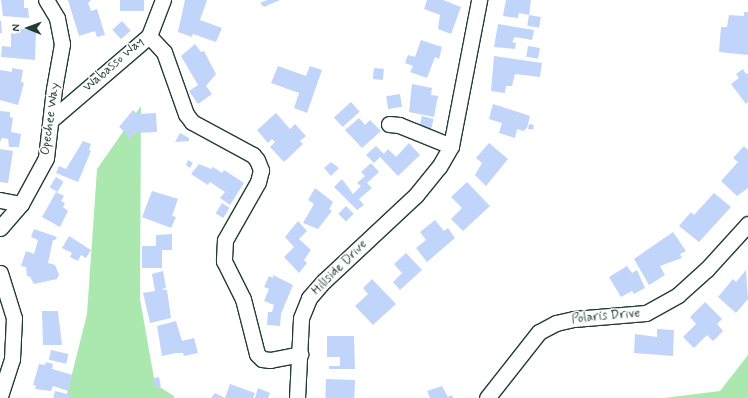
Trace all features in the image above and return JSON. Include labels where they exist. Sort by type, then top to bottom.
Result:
[{"type":"street","name":"Opechee Way","points":[[0,228],[22,204],[46,158],[52,120],[54,89],[62,44],[57,18],[46,0]]},
{"type":"street","name":"Wabasso Way","points":[[52,120],[149,36],[162,0]]},
{"type":"street","name":"Hillside Drive","points":[[297,398],[301,318],[309,298],[324,281],[416,195],[439,167],[451,146],[479,0]]},
{"type":"street","points":[[149,36],[164,52],[186,114],[192,122],[253,155],[257,160],[261,170],[258,182],[225,240],[224,262],[243,298],[257,354],[262,359],[270,360],[300,354]]},
{"type":"street","points":[[389,124],[399,125],[451,146]]},
{"type":"street","points":[[0,200],[22,204]]},
{"type":"street","name":"Polaris Drive","points":[[487,398],[539,332],[556,323],[574,318],[646,313],[678,295],[707,268],[748,224]]},
{"type":"street","points":[[0,273],[14,318],[12,359],[0,396]]},
{"type":"green space","points":[[141,106],[140,299],[155,384],[174,396],[174,398],[66,398],[87,314],[97,169]]},
{"type":"green space","points":[[748,355],[748,398],[664,398],[720,391]]},
{"type":"building","points":[[1,0],[24,0],[24,8],[28,8],[29,18],[3,16]]},
{"type":"building","points":[[68,0],[91,0],[88,3],[91,11],[97,9],[105,35],[97,37],[95,31],[79,36]]},
{"type":"building","points":[[120,0],[144,0],[144,11],[120,11]]},
{"type":"building","points":[[185,0],[207,0],[200,20],[222,28],[216,42],[193,34],[192,37],[178,32]]},
{"type":"building","points":[[267,0],[280,0],[264,7],[260,3]]},
{"type":"building","points":[[427,0],[443,0],[461,7],[451,34],[438,29],[440,15],[424,9]]},
{"type":"building","points":[[506,0],[531,0],[529,15],[519,13],[518,18],[503,16]]},
{"type":"building","points":[[744,12],[748,12],[748,55],[719,52],[721,27],[727,27],[729,15],[744,16]]},
{"type":"building","points":[[529,15],[541,17],[539,28],[527,26]]},
{"type":"building","points":[[1,21],[2,33],[0,33]]},
{"type":"building","points":[[122,21],[131,31],[121,39],[112,30]]},
{"type":"building","points":[[498,24],[534,30],[532,40],[515,37],[512,42],[516,43],[515,49],[494,47]]},
{"type":"building","points":[[17,28],[36,31],[35,60],[1,57],[2,46],[11,47],[11,33],[16,34]]},
{"type":"building","points":[[421,40],[442,47],[439,59],[435,57],[427,78],[410,72],[413,66],[405,63],[408,55],[415,57]]},
{"type":"building","points":[[195,44],[201,52],[204,51],[216,74],[206,86],[212,94],[198,104],[189,91],[198,85],[181,56]]},
{"type":"building","points":[[528,46],[540,48],[538,59],[526,57]]},
{"type":"building","points":[[494,56],[542,63],[540,77],[515,74],[512,86],[506,86],[505,93],[491,91]]},
{"type":"building","points":[[278,66],[306,76],[310,66],[322,70],[307,113],[294,108],[299,93],[271,83]]},
{"type":"building","points":[[12,68],[23,70],[21,82],[24,83],[18,105],[0,100],[0,70],[12,72]]},
{"type":"building","points":[[374,68],[384,69],[383,80],[373,79]]},
{"type":"building","points":[[743,69],[746,74],[748,73],[748,102],[746,104],[731,84],[739,78],[736,74]]},
{"type":"building","points":[[412,84],[432,88],[431,95],[438,96],[434,117],[409,112]]},
{"type":"building","points":[[400,94],[402,107],[388,109],[386,96]]},
{"type":"building","points":[[351,102],[360,112],[343,127],[334,117]]},
{"type":"building","points":[[493,104],[530,116],[527,128],[523,131],[517,129],[515,138],[499,133],[502,123],[489,119]]},
{"type":"building","points":[[133,110],[137,114],[156,113],[157,132],[134,133],[128,141],[127,134],[119,127]]},
{"type":"building","points":[[0,111],[10,112],[10,117],[13,118],[11,132],[21,134],[19,147],[9,147],[8,139],[2,138],[0,142]]},
{"type":"building","points":[[276,113],[290,129],[295,124],[306,136],[300,141],[303,144],[284,162],[270,147],[275,142],[272,139],[268,143],[257,130]]},
{"type":"building","points":[[422,116],[434,119],[431,131],[419,128]]},
{"type":"building","points":[[359,118],[365,125],[370,120],[381,131],[362,148],[345,130]]},
{"type":"building","points":[[529,124],[534,125],[533,130],[528,129]]},
{"type":"building","points":[[180,133],[189,138],[189,141],[175,142]]},
{"type":"building","points":[[83,141],[91,144],[89,150],[91,151],[78,182],[56,173],[59,166],[66,169]]},
{"type":"building","points":[[409,143],[420,155],[398,176],[380,157],[374,163],[366,155],[376,146],[384,154],[388,149],[396,157]]},
{"type":"building","points":[[489,143],[508,159],[486,186],[475,175],[482,163],[476,158]]},
{"type":"building","points":[[744,146],[748,150],[748,188],[737,196],[721,181],[738,162],[733,158]]},
{"type":"building","points":[[0,149],[13,151],[8,183],[0,182]]},
{"type":"building","points":[[188,160],[193,163],[190,168],[186,165]]},
{"type":"building","points":[[331,162],[339,168],[331,176],[324,168]]},
{"type":"building","points":[[371,163],[379,172],[367,183],[372,188],[359,199],[364,205],[357,210],[334,187],[342,179],[353,194],[361,186],[357,183],[365,176],[361,172]]},
{"type":"building","points":[[199,164],[211,169],[213,167],[222,173],[224,170],[244,183],[230,205],[220,198],[225,192],[210,182],[208,185],[191,174]]},
{"type":"building","points":[[56,177],[64,182],[57,192],[50,187]]},
{"type":"building","points":[[467,182],[490,206],[463,231],[451,219],[462,208],[451,197]]},
{"type":"building","points":[[315,188],[333,202],[329,209],[332,211],[318,229],[303,223],[314,204],[308,200]]},
{"type":"building","points":[[152,191],[178,199],[172,216],[176,217],[171,228],[142,217]]},
{"type":"building","points":[[56,192],[64,196],[61,201],[65,203],[63,207],[68,211],[60,227],[42,217]]},
{"type":"building","points":[[714,193],[731,207],[699,242],[679,226],[691,212],[694,215]]},
{"type":"building","points":[[222,203],[230,208],[223,218],[216,213]]},
{"type":"building","points":[[346,206],[354,214],[346,222],[338,214]]},
{"type":"building","points":[[435,220],[444,231],[448,228],[455,238],[427,262],[416,248],[426,240],[420,232]]},
{"type":"building","points":[[298,221],[307,231],[299,239],[311,250],[304,260],[307,263],[299,273],[284,257],[294,247],[285,237]]},
{"type":"building","points":[[34,229],[57,237],[53,240],[48,263],[55,265],[59,275],[57,279],[34,284],[30,277],[27,276],[26,267],[21,266],[26,251],[34,254],[38,240],[31,237]]},
{"type":"building","points":[[673,232],[686,251],[680,254],[682,258],[660,266],[665,275],[649,285],[634,259]]},
{"type":"building","points":[[172,234],[172,250],[162,250],[162,268],[142,268],[142,246],[156,246],[156,235]]},
{"type":"building","points":[[69,236],[91,250],[86,258],[81,255],[78,261],[70,257],[72,253],[62,248]]},
{"type":"building","points":[[406,253],[422,270],[400,290],[393,282],[402,273],[394,264]]},
{"type":"building","points":[[627,266],[632,273],[637,270],[645,288],[634,294],[632,291],[621,297],[609,277]]},
{"type":"building","points":[[746,270],[748,299],[736,313],[718,297],[733,279],[736,282]]},
{"type":"building","points":[[163,271],[166,288],[161,289],[167,290],[171,318],[150,323],[143,293],[155,291],[152,274]]},
{"type":"building","points":[[273,275],[293,285],[281,314],[280,326],[267,325],[268,312],[272,312],[274,305],[264,301],[269,289],[264,287],[269,276],[273,278]]},
{"type":"building","points":[[372,279],[396,304],[373,325],[355,306],[368,294],[363,288]]},
{"type":"building","points":[[705,302],[722,319],[717,324],[723,331],[713,341],[707,335],[694,348],[683,337],[696,324],[690,317]]},
{"type":"building","points":[[42,311],[58,311],[62,345],[43,345]]},
{"type":"building","points":[[176,321],[182,341],[194,338],[198,353],[184,356],[183,353],[176,353],[162,356],[157,326]]},
{"type":"building","points":[[657,329],[674,330],[673,356],[634,353],[635,334],[657,337]]},
{"type":"building","points":[[327,336],[354,336],[355,369],[329,369],[329,366],[340,366],[340,357],[327,357]]},
{"type":"building","points":[[51,350],[69,354],[66,364],[49,360]]},
{"type":"building","points":[[46,362],[53,364],[52,369],[73,375],[68,391],[53,386],[51,391],[35,389],[36,386],[33,385],[39,364],[45,365]]},
{"type":"building","points":[[159,377],[161,387],[155,388],[153,378]]},
{"type":"building","points":[[326,379],[355,380],[354,398],[325,398]]},
{"type":"building","points":[[230,384],[255,393],[253,398],[225,398]]},
{"type":"building","points":[[442,386],[448,397],[452,395],[453,398],[430,398],[427,391]]},
{"type":"building","points":[[258,388],[270,393],[268,398],[255,398]]},
{"type":"building","points":[[55,391],[71,395],[70,398],[53,398]]},
{"type":"building","points":[[215,393],[225,398],[211,398]]}]
